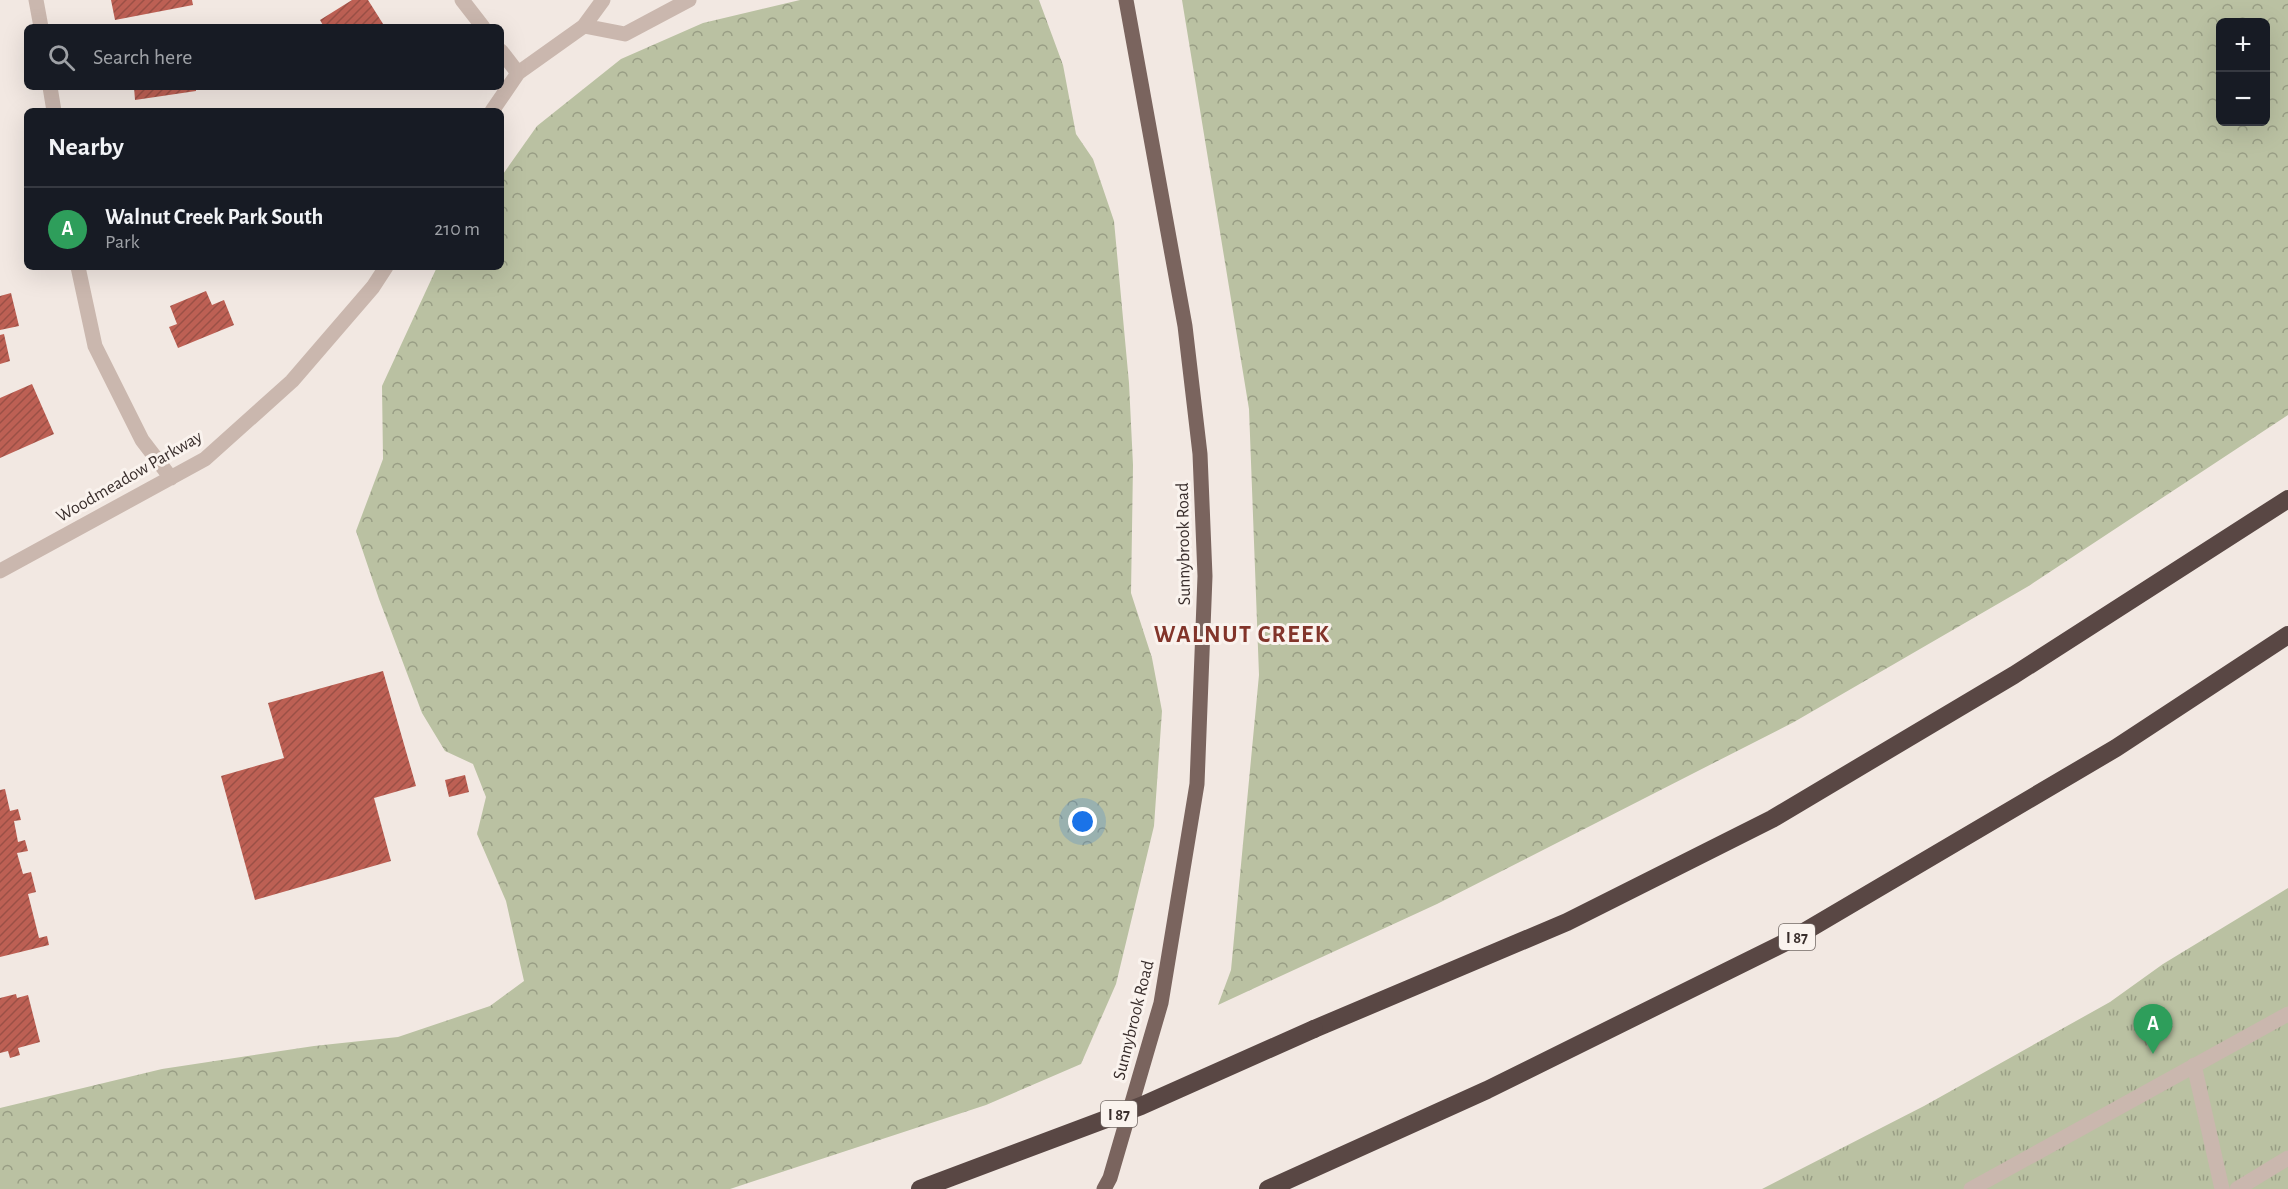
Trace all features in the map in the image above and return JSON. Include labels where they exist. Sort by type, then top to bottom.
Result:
[{"type":"highway","name":"I 87","points":[[920,1189],[1140,1106],[1314,1029],[1567,922],[1772,819],[2014,675],[2288,499]]},
{"type":"highway","name":"I 87","points":[[1272,1187],[1487,1090],[1792,939],[2116,748],[2288,635]]},
{"type":"main road","name":"Sunnybrook Road","points":[[1104,1189],[1110,1178],[1161,1003],[1197,784],[1205,576],[1200,453],[1185,326],[1126,0]]},
{"type":"street","points":[[36,0],[40,24]]},
{"type":"street","points":[[462,0],[481,24]]},
{"type":"street","points":[[494,108],[518,73],[584,26],[603,0]]},
{"type":"street","points":[[584,26],[625,34],[689,0]]},
{"type":"street","points":[[504,55],[518,73]]},
{"type":"street","points":[[50,90],[54,108]]},
{"type":"street","points":[[79,270],[95,345],[142,440],[171,478]]},
{"type":"street","name":"Woodmeadow Parkway","points":[[0,571],[205,459],[292,381],[373,287],[384,270]]},
{"type":"street","points":[[1971,1189],[2288,1014]]},
{"type":"street","points":[[2194,1065],[2222,1189]]},
{"type":"street","points":[[2236,1189],[2288,1158]]},
{"type":"green space","points":[[800,0],[1039,0],[1063,65],[1076,134],[1093,159],[1114,221],[1129,383],[1133,465],[1131,593],[1152,658],[1162,711],[1154,826],[1116,984],[1081,1064],[986,1105],[730,1189],[0,1189],[0,1108],[162,1069],[314,1046],[398,1037],[490,1006],[524,981],[506,901],[477,834],[486,797],[473,764],[445,751],[422,713],[356,531],[383,459],[382,386],[436,270],[504,270],[504,173],[537,126],[621,59],[703,23]]},
{"type":"green space","points":[[1182,0],[2288,0],[2288,415],[2027,587],[1794,722],[1437,904],[1218,1005],[1231,970],[1259,675],[1249,409]]},
{"type":"green space","points":[[2288,888],[2288,1189],[1762,1189],[1924,1106],[2110,1002],[2163,964]]},
{"type":"building","points":[[111,0],[192,0],[193,5],[115,20]]},
{"type":"building","points":[[352,0],[368,0],[383,24],[322,24],[320,20]]},
{"type":"building","points":[[134,90],[196,90],[196,91],[135,100]]},
{"type":"building","points":[[206,291],[212,305],[224,300],[234,325],[178,348],[169,327],[177,324],[170,306]]},
{"type":"building","points":[[11,293],[19,326],[0,330],[0,296]]},
{"type":"building","points":[[4,334],[10,361],[0,364],[0,335]]},
{"type":"building","points":[[32,384],[54,434],[0,458],[0,398]]},
{"type":"building","points":[[383,671],[416,786],[374,798],[391,861],[255,900],[221,776],[284,758],[268,703]]},
{"type":"building","points":[[465,775],[469,792],[449,797],[445,780]]},
{"type":"building","points":[[5,789],[10,811],[18,809],[21,820],[14,821],[18,842],[25,840],[28,851],[17,853],[23,874],[31,872],[36,892],[28,894],[39,938],[47,936],[49,945],[0,957],[0,790]]},
{"type":"building","points":[[16,994],[17,998],[28,995],[40,1042],[18,1048],[20,1055],[10,1058],[8,1051],[0,1053],[0,998]]},
{"type":"place","name":"Walnut Creek Park South","points":[[2153,1054]]},
{"type":"district","name":"WALNUT CREEK","points":[[1242,634]]}]
